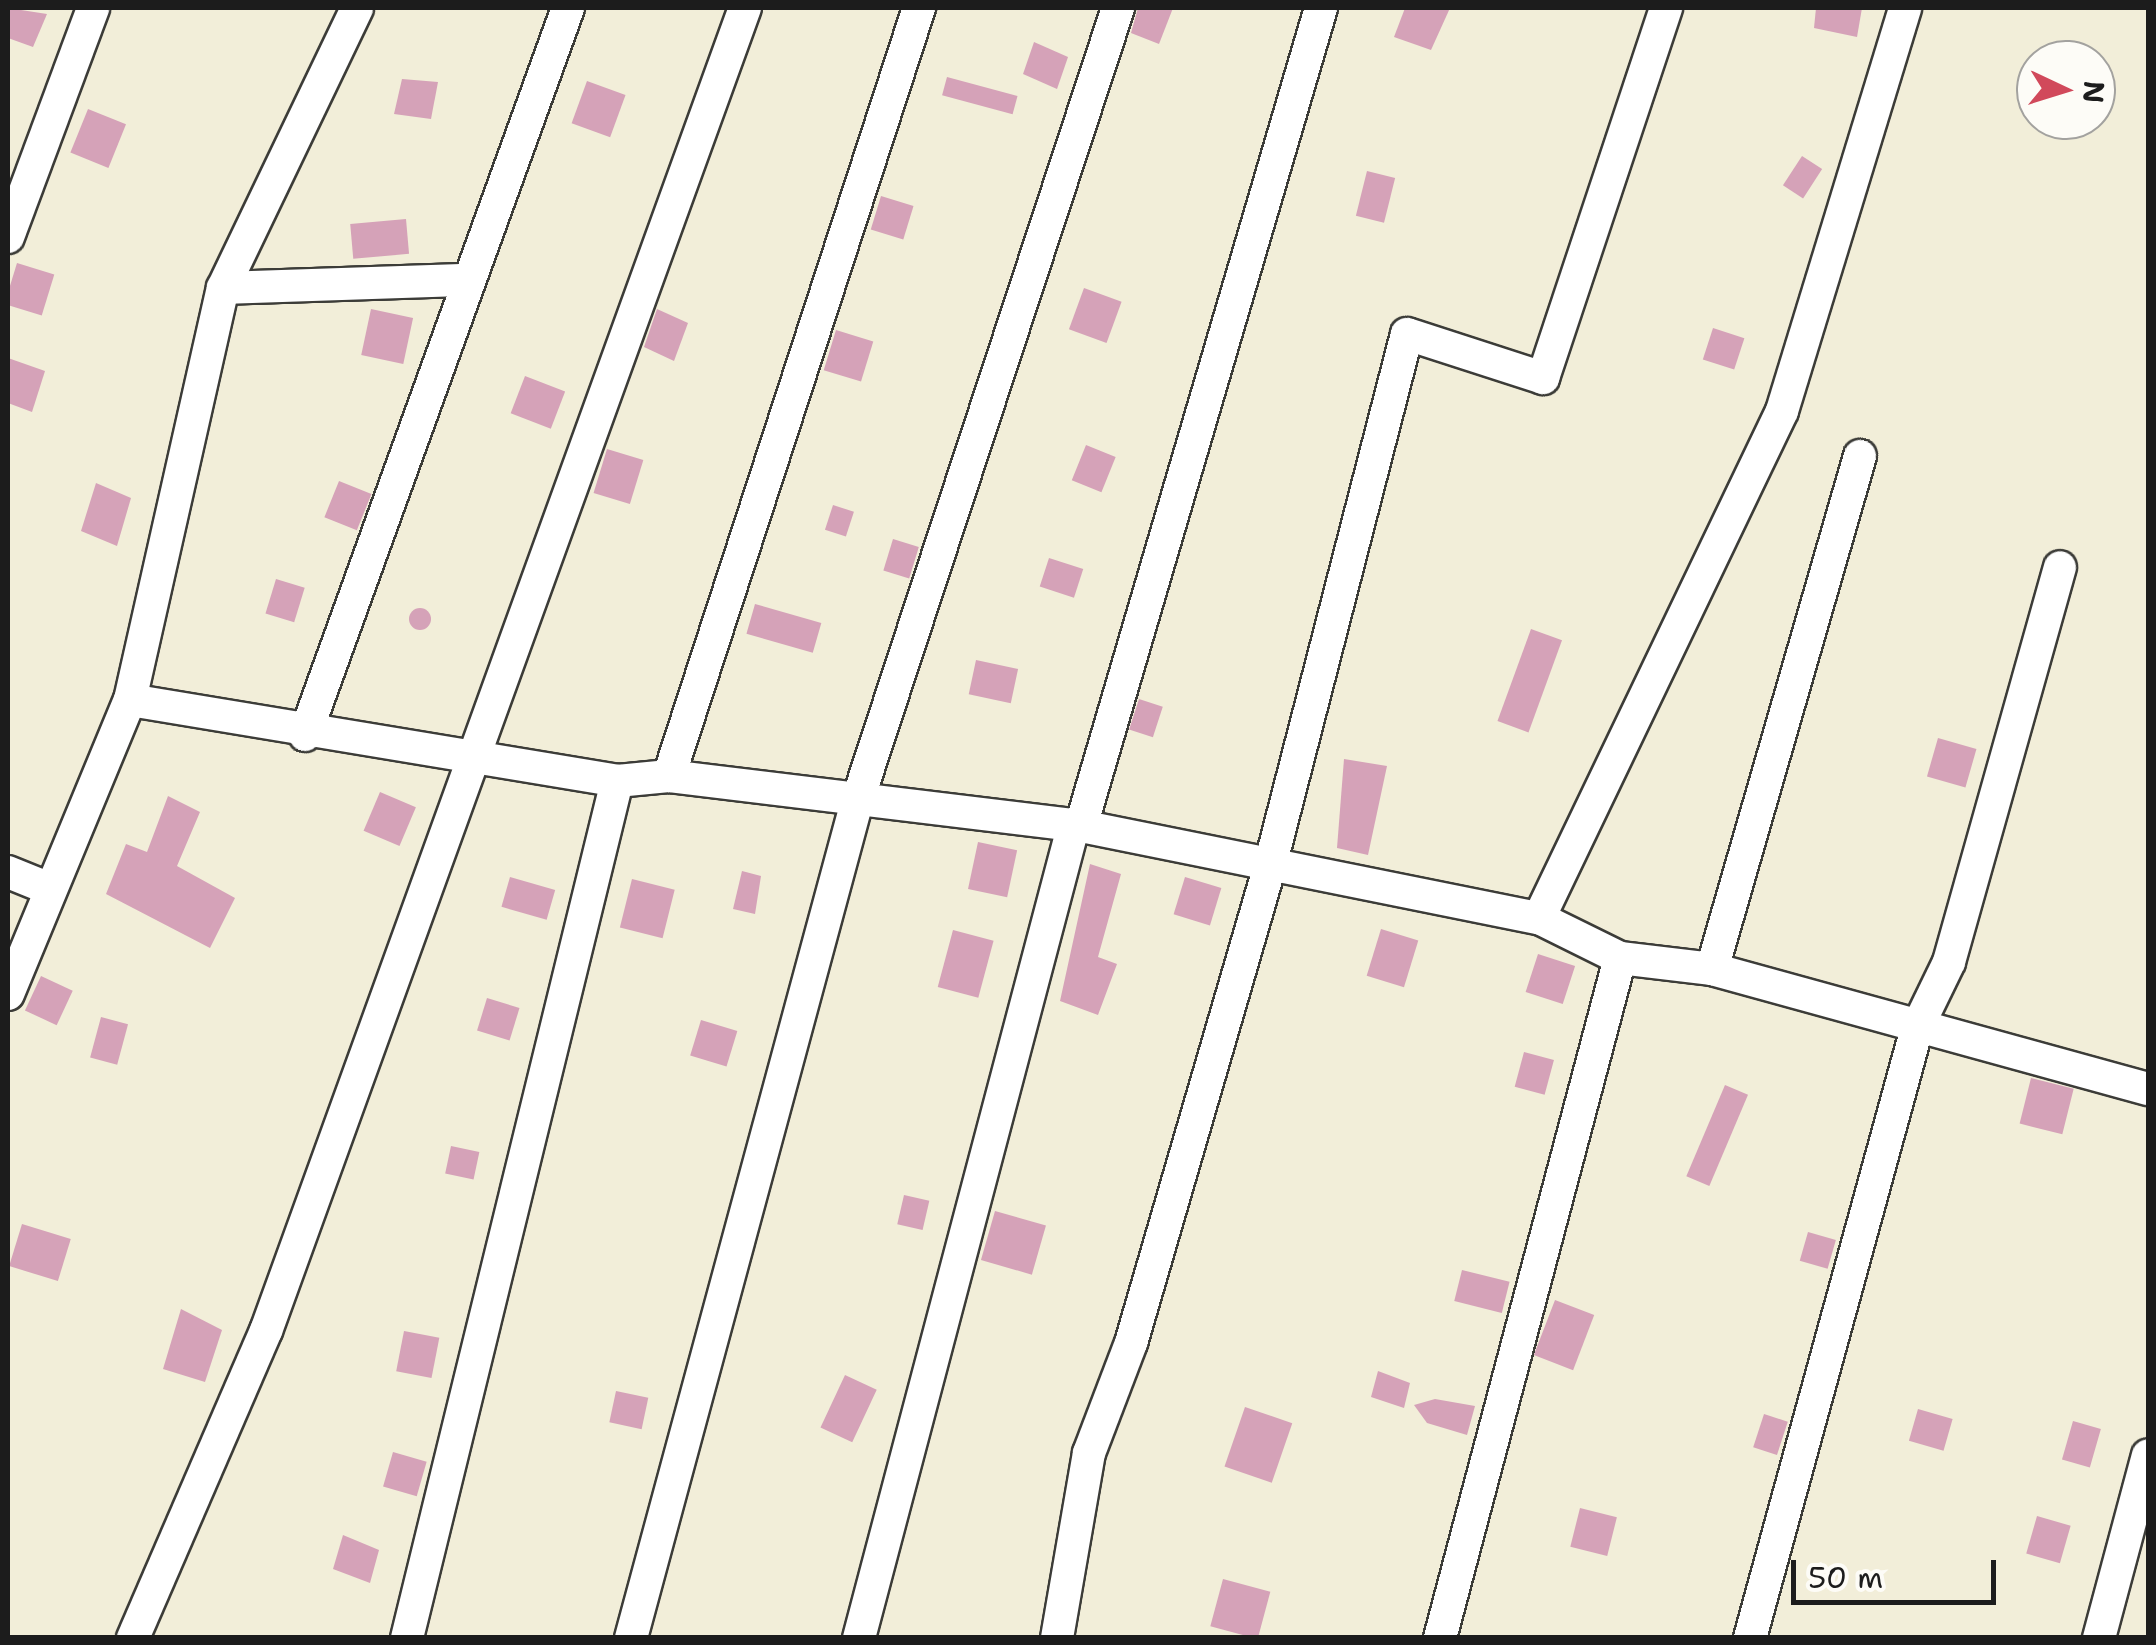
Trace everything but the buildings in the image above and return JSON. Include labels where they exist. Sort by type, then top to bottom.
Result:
[{"type":"street","points":[[8,237],[93,8]]},
{"type":"street","points":[[8,994],[45,887],[130,700],[224,288],[357,8]]},
{"type":"street","points":[[305,735],[568,8]]},
{"type":"street","points":[[133,1638],[266,1331],[745,8]]},
{"type":"street","points":[[668,776],[919,8]]},
{"type":"street","points":[[631,1638],[856,805],[1118,8]]},
{"type":"street","points":[[859,1638],[1077,828],[1322,8]]},
{"type":"street","points":[[1057,1638],[1089,1453],[1131,1343],[1271,862],[1407,334],[1543,378],[1666,8]]},
{"type":"street","points":[[1539,918],[1782,411],[1905,8]]},
{"type":"street","points":[[224,288],[468,280]]},
{"type":"street","points":[[1712,970],[1860,456]]},
{"type":"street","points":[[1750,1638],[1918,1028],[1949,962],[2060,568]]},
{"type":"street","points":[[130,700],[305,735],[618,780],[668,776],[856,805],[1077,828],[1271,862],[1539,918],[1620,958],[1712,970],[2148,1089]]},
{"type":"street","points":[[407,1638],[618,780]]},
{"type":"street","points":[[8,872],[45,887]]},
{"type":"street","points":[[1440,1638],[1620,958]]},
{"type":"street","points":[[2099,1638],[2148,1454]]}]
